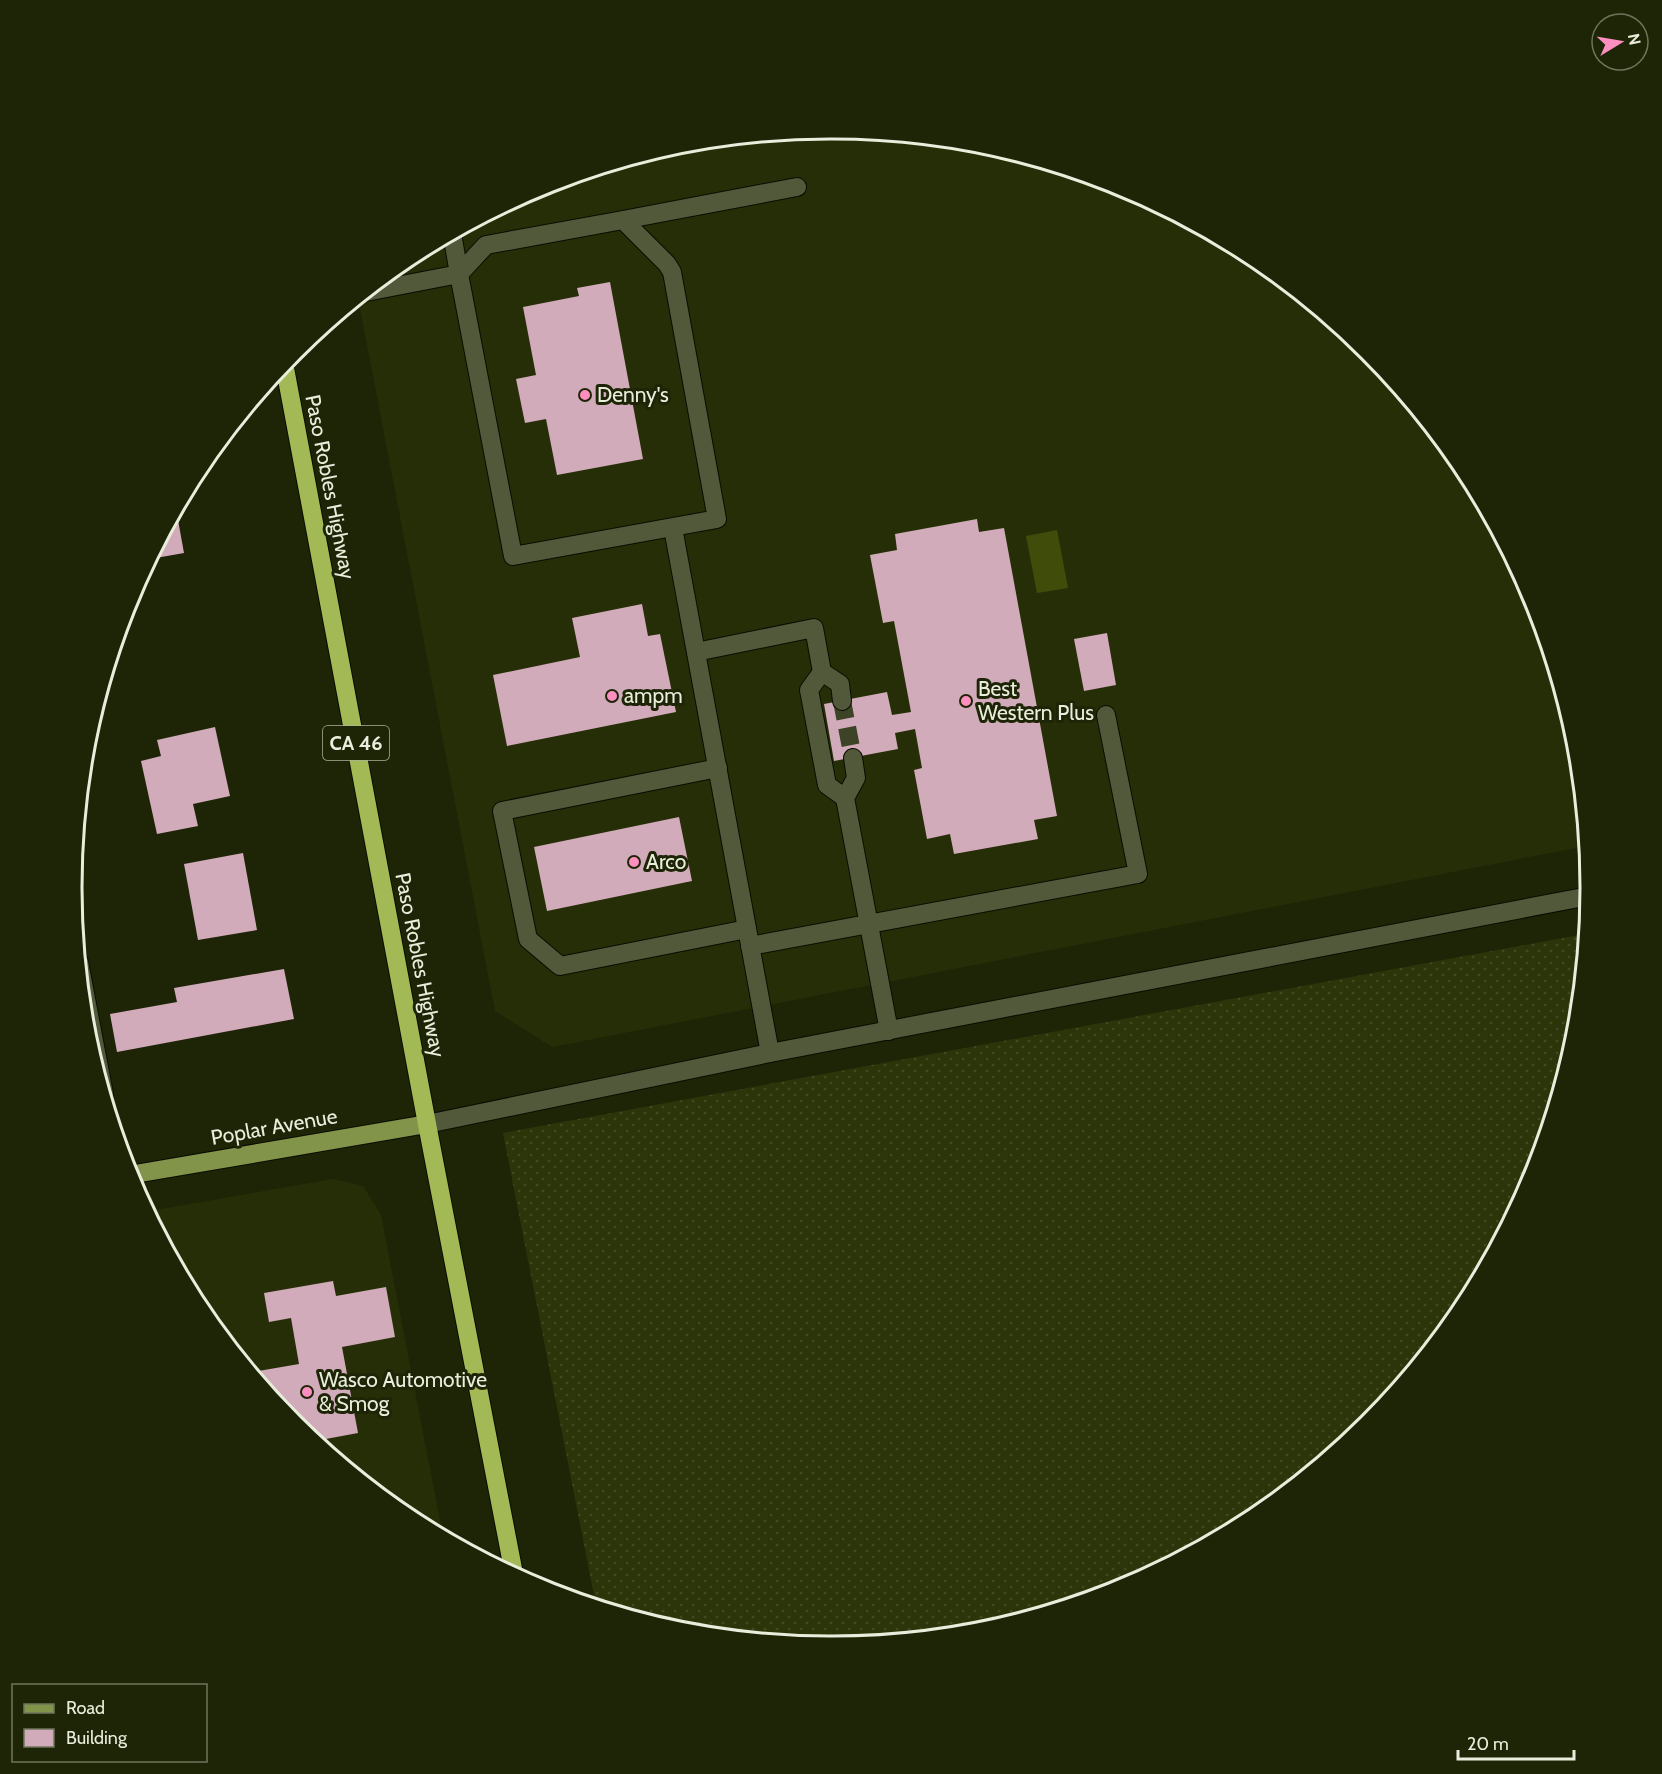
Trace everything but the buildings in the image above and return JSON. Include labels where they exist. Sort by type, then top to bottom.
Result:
[{"type":"highway","name":"Paso Robles Highway","points":[[286,374],[512,1564]]},
{"type":"main road","name":"Poplar Avenue","points":[[139,1173],[427,1124]]},
{"type":"street","points":[[380,289],[459,274],[486,244],[797,187]]},
{"type":"street","points":[[453,241],[513,556],[717,519],[672,272],[667,264],[623,220]]},
{"type":"street","points":[[673,528],[770,1053]]},
{"type":"street","points":[[696,652],[814,628],[822,672],[840,684],[842,700]]},
{"type":"street","points":[[822,672],[809,690],[827,785],[845,798]]},
{"type":"street","points":[[718,768],[502,811],[528,939],[560,966],[749,937],[869,924],[1138,874],[1106,715]]},
{"type":"street","points":[[853,758],[856,778],[845,798],[889,1031]]},
{"type":"street","points":[[427,1124],[770,1053],[1580,898]]},
{"type":"shaded area","points":[[782,140],[880,140],[929,145],[1025,164],[1117,195],[1162,216],[1205,239],[1287,293],[1325,324],[1394,393],[1425,431],[1479,513],[1523,601],[1540,646],[1565,741],[1573,789],[1578,847],[552,1047],[495,1011],[359,306],[415,265],[457,239],[545,195],[590,178],[637,164],[733,145]]},
{"type":"shaded area","points":[[1057,530],[1068,588],[1037,593],[1026,536]]},
{"type":"shaded area","points":[[1578,935],[1573,985],[1554,1081],[1523,1173],[1479,1261],[1453,1303],[1394,1381],[1325,1450],[1287,1481],[1205,1535],[1117,1579],[1072,1596],[977,1621],[880,1634],[831,1636],[782,1634],[685,1621],[594,1597],[503,1133]]},
{"type":"shaded area","points":[[333,1179],[363,1186],[381,1215],[441,1525],[375,1481],[337,1450],[268,1381],[209,1303],[183,1261],[156,1210]]},
{"type":"tunnel","points":[[842,701],[853,758]]},
{"type":"place","name":"Denny's","points":[[585,395]]},
{"type":"place","name":"ampm","points":[[612,696]]},
{"type":"place","name":"Best Western Plus","points":[[966,701]]},
{"type":"place","name":"Arco","points":[[634,862]]},
{"type":"place","name":"Wasco Automotive & Smog","points":[[307,1392]]}]
